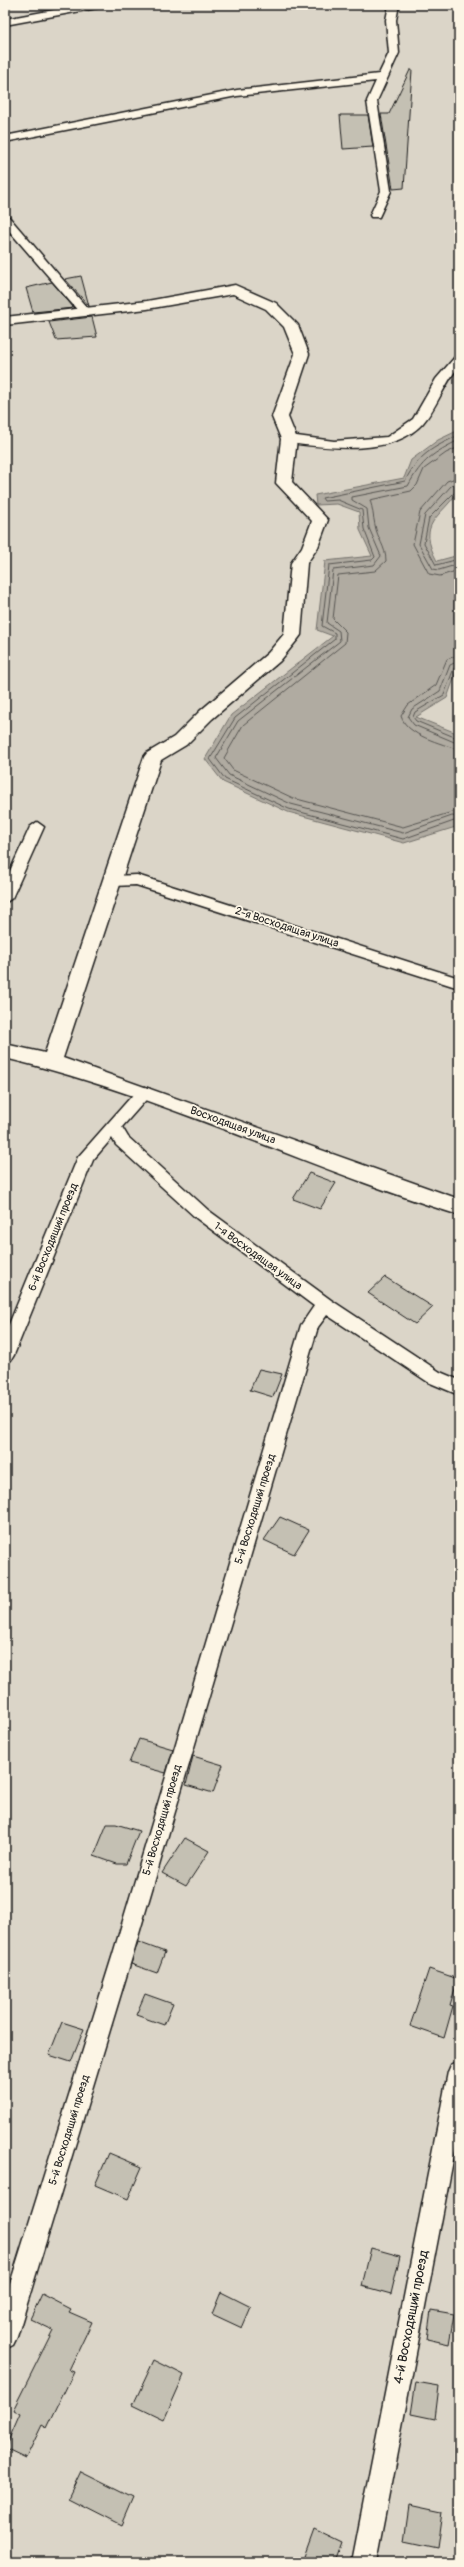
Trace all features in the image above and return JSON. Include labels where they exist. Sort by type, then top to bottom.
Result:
[{"type":"street","points":[[5,321],[147,305],[236,289],[271,306],[291,325],[302,354],[280,417],[289,439],[284,483],[320,520],[310,547],[299,563],[292,635],[274,657],[206,715],[180,741],[153,757],[52,1062]]},
{"type":"street","name":"Восходящая улица","points":[[5,1051],[52,1062],[144,1093],[459,1207]]},
{"type":"lane","points":[[5,22],[97,5]]},
{"type":"lane","points":[[375,215],[386,191],[372,101],[394,52],[391,20],[394,5]]},
{"type":"lane","points":[[5,139],[82,122],[237,93],[382,77]]},
{"type":"lane","points":[[5,219],[84,311]]},
{"type":"lane","points":[[289,439],[334,445],[390,440],[418,421],[442,379],[459,359]]},
{"type":"lane","points":[[5,898],[37,827]]},
{"type":"lane","name":"2-я Восходящая улица","points":[[113,881],[137,880],[459,983]]},
{"type":"lane","points":[[113,1126],[144,1093]]},
{"type":"lane","name":"1-я Восходящая улица","points":[[113,1126],[122,1140],[202,1214],[325,1305],[434,1377],[459,1388]]},
{"type":"lane","name":"6-й Восходящий проезд","points":[[5,1356],[86,1157],[113,1126]]},
{"type":"lane","name":"5-й Восходящий проезд","points":[[5,2337],[123,1954],[310,1325],[325,1305]]},
{"type":"lane","name":"4-й Восходящий проезд","points":[[364,2562],[459,2072]]},
{"type":"shaded area","points":[[5,5],[459,5],[459,2562],[5,2562]]},
{"type":"water","points":[[459,430],[459,490],[433,522],[430,529],[429,538],[431,548],[437,561],[459,555],[459,665],[447,698],[416,717],[459,734],[459,826],[404,843],[288,812],[223,782],[205,759],[231,715],[333,636],[317,630],[325,561],[372,556],[360,530],[359,512],[337,504],[316,505],[315,495],[404,478],[411,460],[438,440]]},
{"type":"building","points":[[410,70],[412,70],[404,188],[393,189],[381,114],[389,114]]},
{"type":"building","points":[[340,115],[368,115],[373,147],[343,149]]},
{"type":"building","points":[[81,276],[89,306],[65,279]]},
{"type":"building","points":[[52,282],[74,308],[33,312],[26,288]]},
{"type":"building","points":[[92,317],[97,337],[56,340],[49,322]]},
{"type":"building","points":[[309,1173],[336,1183],[320,1209],[293,1199]]},
{"type":"building","points":[[385,1277],[433,1307],[415,1324],[368,1293]]},
{"type":"building","points":[[259,1369],[282,1374],[273,1397],[250,1390]]},
{"type":"building","points":[[280,1517],[309,1530],[294,1554],[264,1540]]},
{"type":"building","points":[[139,1739],[173,1749],[166,1773],[129,1763]]},
{"type":"building","points":[[193,1756],[223,1765],[213,1793],[186,1785]]},
{"type":"building","points":[[107,1824],[116,1824],[139,1831],[126,1864],[117,1864],[94,1856]]},
{"type":"building","points":[[185,1838],[209,1851],[186,1886],[162,1873]]},
{"type":"building","points":[[138,1942],[165,1952],[157,1973],[131,1964]]},
{"type":"building","points":[[429,1969],[458,1979],[450,2005],[453,2006],[444,2038],[410,2026]]},
{"type":"building","points":[[145,1994],[173,2004],[164,2025],[136,2015]]},
{"type":"building","points":[[62,2022],[84,2029],[71,2062],[49,2055]]},
{"type":"building","points":[[109,2153],[142,2167],[128,2199],[95,2185]]},
{"type":"building","points":[[371,2248],[400,2256],[391,2294],[362,2286]]},
{"type":"building","points":[[221,2292],[251,2307],[242,2328],[212,2314]]},
{"type":"building","points":[[42,2294],[71,2309],[69,2312],[92,2322],[69,2370],[74,2372],[47,2428],[42,2425],[26,2458],[5,2448],[20,2414],[13,2410],[53,2330],[30,2319]]},
{"type":"building","points":[[431,2310],[454,2314],[449,2344],[427,2339]]},
{"type":"building","points":[[154,2360],[184,2375],[164,2420],[133,2405]]},
{"type":"building","points":[[416,2382],[439,2386],[435,2419],[411,2414]]},
{"type":"building","points":[[81,2471],[133,2497],[121,2525],[68,2498]]},
{"type":"building","points":[[409,2505],[442,2512],[437,2548],[404,2541]]},
{"type":"building","points":[[314,2529],[343,2543],[336,2562],[302,2562]]}]
